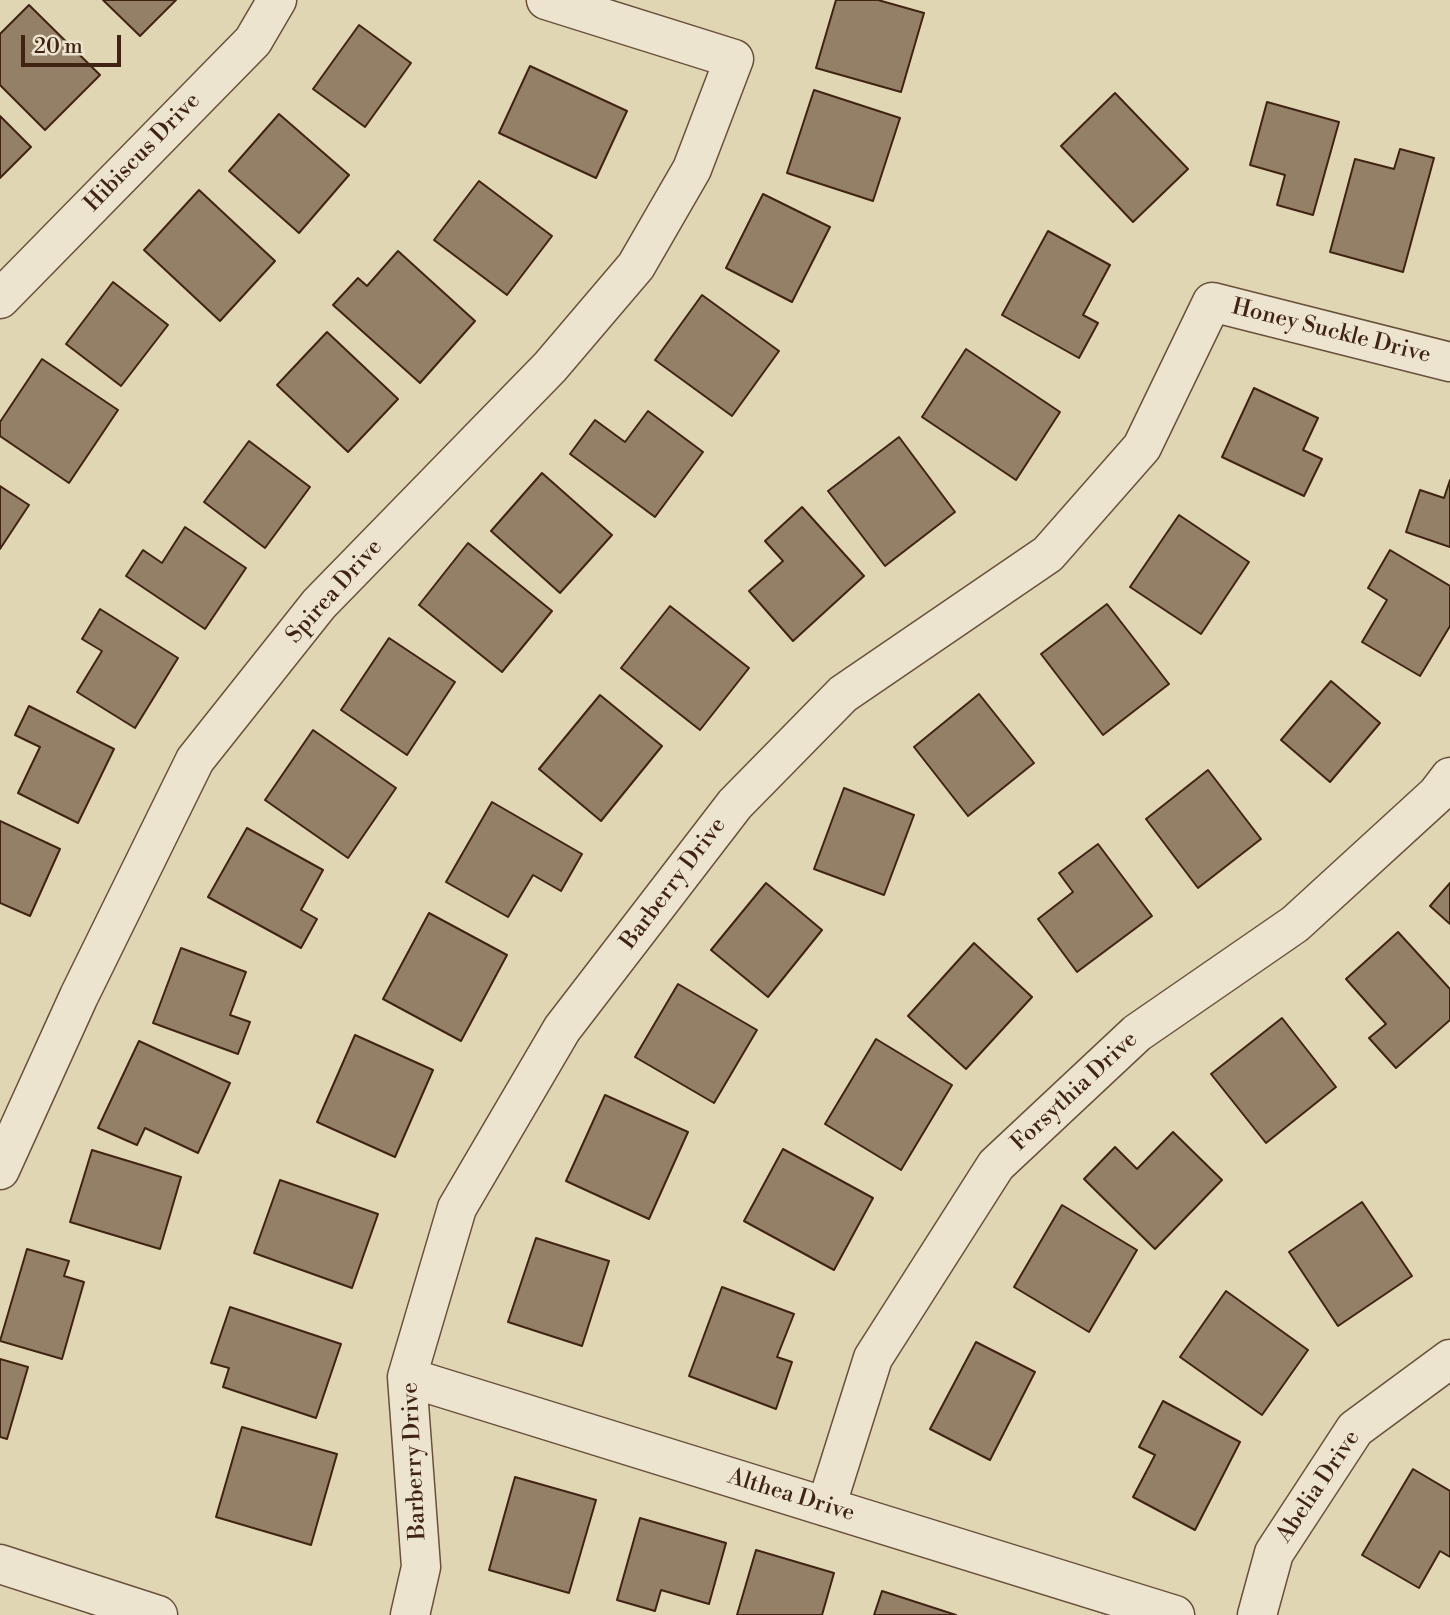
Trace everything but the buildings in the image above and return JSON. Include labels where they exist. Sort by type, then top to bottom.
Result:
[{"type":"street","name":"Hibiscus Drive","points":[[0,299],[253,41],[277,0]]},
{"type":"street","name":"Spirea Drive","points":[[0,1171],[79,996],[195,760],[319,604],[550,367],[636,265],[692,169],[734,59],[546,0]]},
{"type":"street","name":"Honey Suckle Drive","points":[[1212,302],[1450,362]]},
{"type":"street","name":"Barberry Drive","points":[[410,1615],[421,1567],[407,1377],[457,1208],[562,1030],[735,804],[843,694],[1048,554],[1142,447],[1212,302]]},
{"type":"street","name":"Forsythia Drive","points":[[826,1507],[873,1358],[996,1166],[1137,1033],[1295,924],[1437,794],[1450,777]]},
{"type":"street","name":"Abelia Drive","points":[[1257,1615],[1274,1553],[1355,1429],[1450,1359]]},
{"type":"street","name":"Althea Drive","points":[[407,1377],[1175,1615]]},
{"type":"street","points":[[0,1564],[158,1615]]}]
